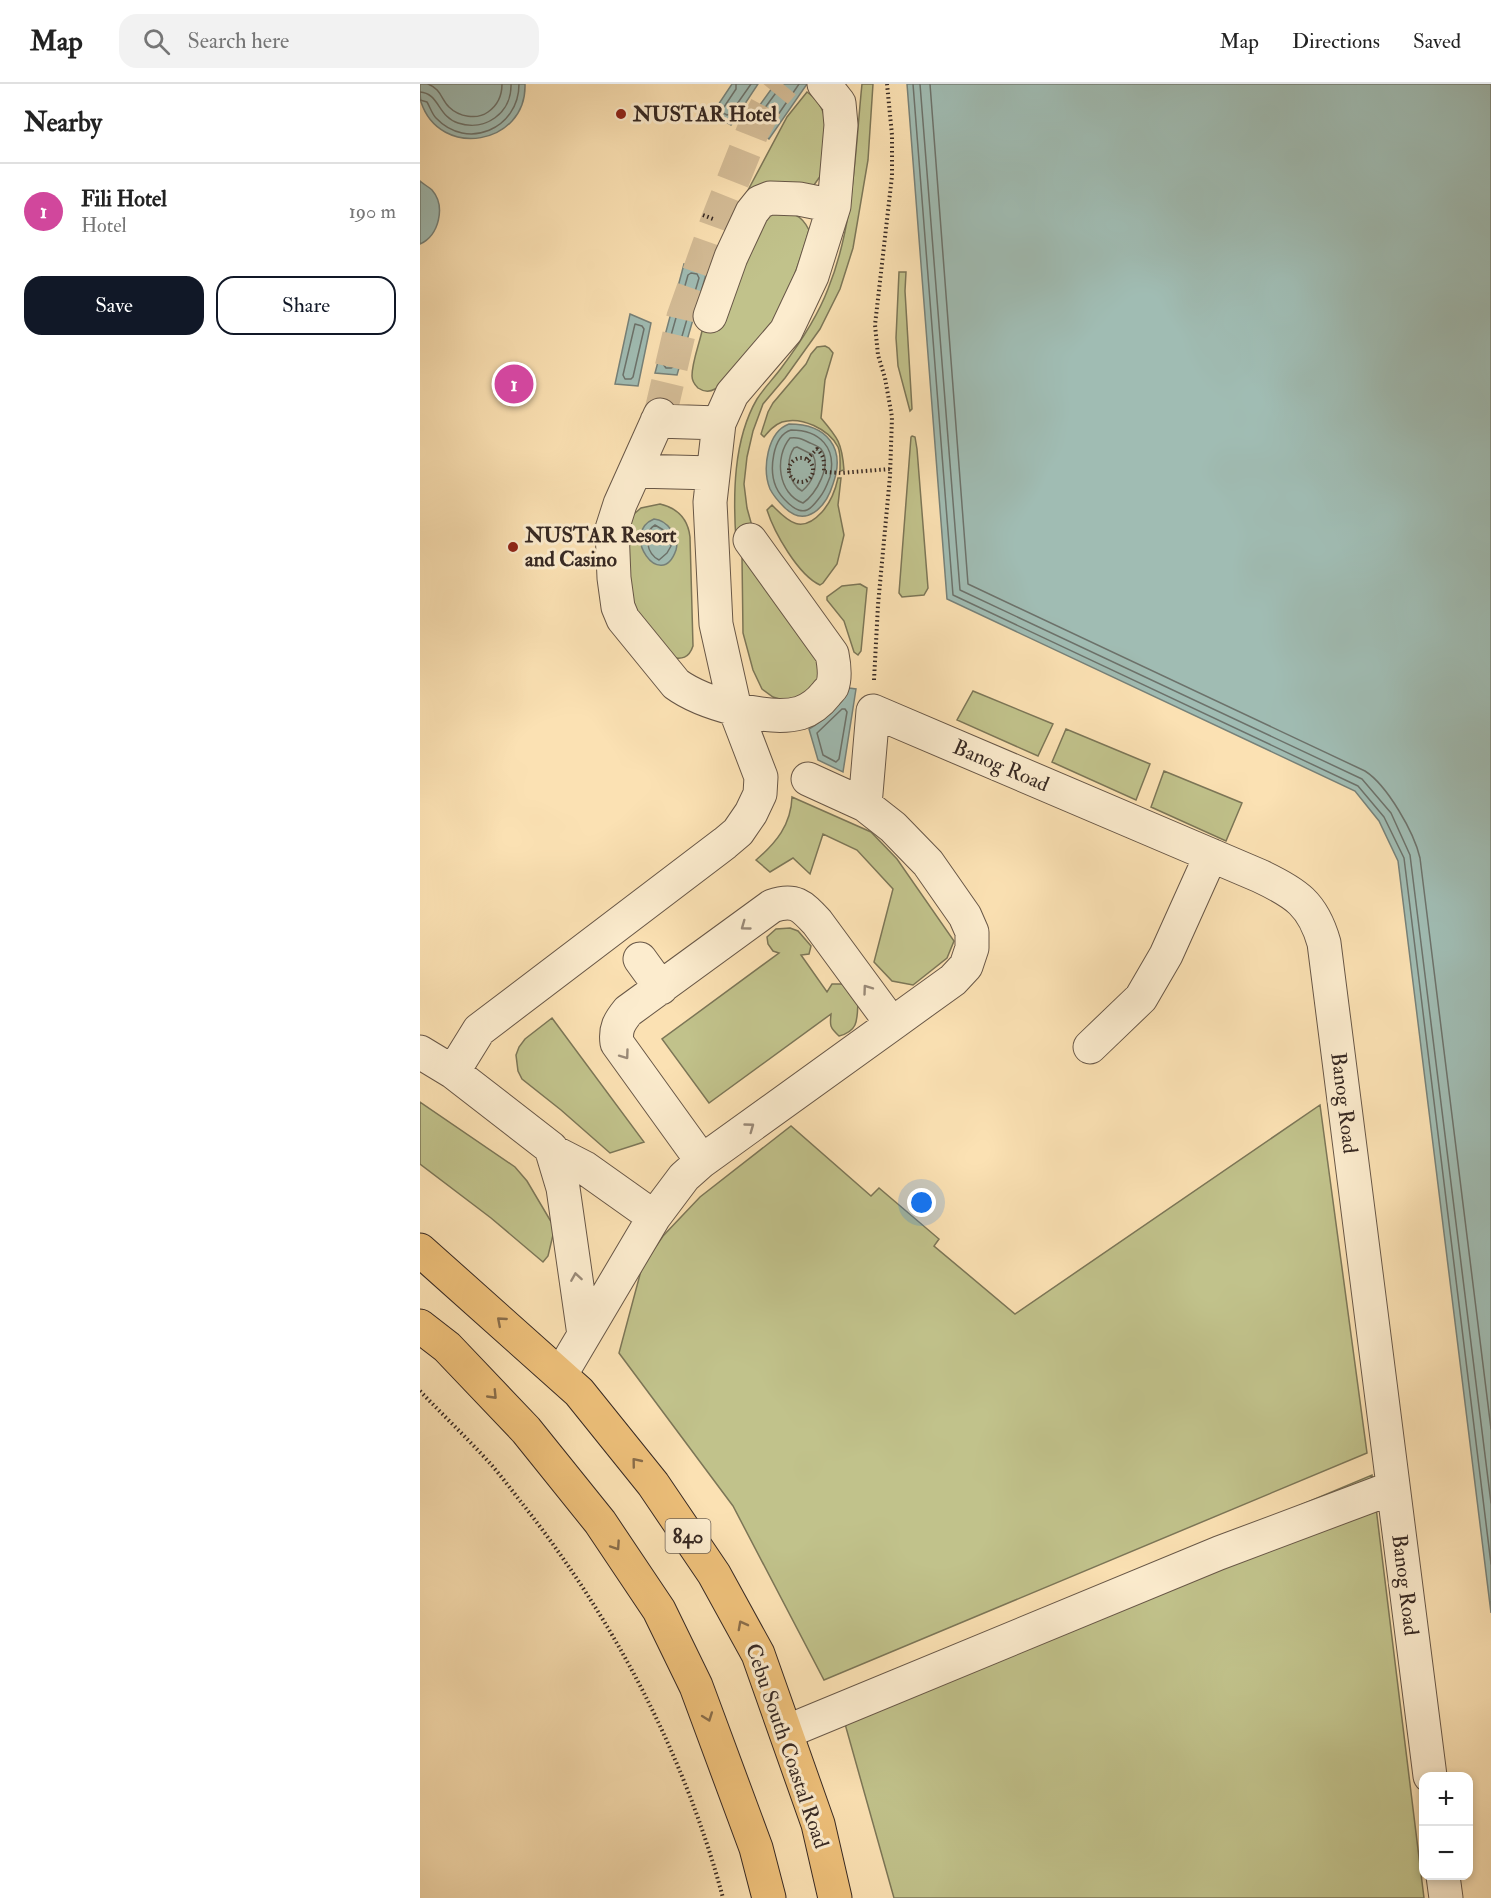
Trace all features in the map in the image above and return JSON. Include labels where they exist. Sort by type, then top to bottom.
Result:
[{"type":"highway","name":"Cebu South Coastal Road","points":[[420,1250],[579,1392],[653,1484],[714,1574],[758,1654],[818,1824],[835,1898]]},
{"type":"highway","points":[[420,1326],[447,1347],[526,1430],[600,1522],[659,1610],[696,1686],[756,1848],[769,1898]]},
{"type":"street","points":[[453,1072],[479,1030],[738,831],[751,813],[760,794],[761,777],[735,709],[717,624],[710,502],[719,423],[732,394],[786,331],[812,276],[834,206],[841,124],[839,104],[824,84]]},
{"type":"street","points":[[710,316],[735,248],[752,212],[760,202],[770,198],[799,199],[834,206]]},
{"type":"street","points":[[719,423],[659,418],[620,504],[612,529],[618,607],[623,619],[676,684],[686,691],[735,709],[779,716],[801,712],[818,704],[832,687],[834,668],[832,654],[750,540]]},
{"type":"street","points":[[635,471],[713,473]]},
{"type":"street","points":[[865,806],[873,711]]},
{"type":"street","name":"Banog Road","points":[[873,711],[1287,889],[1306,905],[1318,924],[1327,967],[1429,1772]]},
{"type":"street","points":[[561,1374],[654,1217],[684,1177],[702,1161],[953,980],[966,966],[972,948],[972,932],[965,916],[928,863],[893,827],[865,806],[808,779]]},
{"type":"street","points":[[1090,1047],[1141,998],[1166,955],[1211,855]]},
{"type":"street","points":[[702,1161],[617,1043],[615,1031],[628,1011],[772,906],[783,902],[796,903],[805,909],[892,1024]]},
{"type":"street","points":[[640,959],[661,988]]},
{"type":"street","points":[[420,1052],[453,1072],[552,1151],[585,1168],[654,1217]]},
{"type":"street","points":[[552,1151],[563,1188],[584,1335]]},
{"type":"street","points":[[786,1732],[1219,1553],[1392,1488]]},
{"type":"street","points":[[1444,1880],[1446,1898]]},
{"type":"path","points":[[873,711],[878,605],[890,469],[892,417],[878,355],[875,325],[892,176],[887,84]]},
{"type":"path","points":[[703,215],[717,220]]},
{"type":"path","points":[[807,459],[817,449],[824,460],[824,472],[890,469]]},
{"type":"path","points":[[807,459],[813,471],[810,477],[805,482],[792,479],[789,466],[793,460],[807,459]]},
{"type":"path","points":[[420,1391],[488,1460],[549,1538],[618,1644],[670,1747],[712,1857],[723,1898]]},
{"type":"green space","points":[[862,84],[873,84],[868,160],[853,248],[840,289],[820,329],[763,404],[753,431],[744,484],[752,526],[736,541],[736,469],[743,432],[749,415],[757,399],[802,339],[824,300],[837,265],[852,188]]},
{"type":"green space","points":[[807,92],[822,109],[825,119],[826,140],[821,175],[814,185],[747,192],[787,117]]},
{"type":"green space","points":[[769,213],[793,214],[801,219],[809,230],[797,269],[775,319],[758,346],[721,385],[711,391],[702,390],[695,384],[692,371],[702,331],[704,328],[719,330],[756,226]]},
{"type":"green space","points":[[899,272],[906,272],[905,291],[912,409],[910,411],[898,366],[896,338]]},
{"type":"green space","points":[[825,346],[833,353],[825,380],[821,418],[835,436],[840,447],[844,470],[840,471],[838,447],[828,435],[814,426],[798,421],[782,422],[764,437],[761,434],[773,403],[806,364],[817,347]]},
{"type":"green space","points":[[912,436],[915,437],[917,449],[928,588],[924,595],[902,597],[899,593]]},
{"type":"green space","points":[[838,478],[841,478],[838,505],[844,535],[837,564],[820,585],[795,563],[775,530],[767,510],[772,505],[784,517],[796,524],[808,523],[815,519],[828,504]]},
{"type":"green space","points":[[660,504],[672,508],[681,515],[690,537],[693,646],[687,656],[681,658],[670,657],[633,605],[625,581],[628,519],[641,508]]},
{"type":"green space","points":[[742,557],[798,626],[823,672],[813,691],[786,701],[773,697],[762,689],[753,670],[743,633]]},
{"type":"green space","points":[[860,584],[867,588],[861,651],[858,655],[854,652],[844,621],[827,597],[842,586]]},
{"type":"green space","points":[[973,691],[1053,724],[1038,756],[957,720]]},
{"type":"green space","points":[[1066,729],[1150,764],[1136,800],[1052,762]]},
{"type":"green space","points":[[1164,771],[1242,803],[1226,841],[1151,807]]},
{"type":"green space","points":[[792,797],[871,832],[897,859],[954,941],[947,958],[913,985],[892,981],[874,962],[893,889],[857,850],[823,834],[810,874],[793,858],[770,872],[756,860],[781,833],[789,816]]},
{"type":"green space","points":[[790,928],[798,931],[811,946],[809,954],[801,955],[827,992],[832,984],[843,984],[858,1001],[856,1023],[850,1031],[839,1036],[831,1026],[831,1014],[709,1103],[662,1039],[779,953],[773,951],[768,944],[767,937],[776,929]]},
{"type":"green space","points":[[552,1018],[644,1142],[610,1153],[522,1079],[518,1071],[516,1055],[519,1047],[525,1039]]},
{"type":"green space","points":[[420,1102],[515,1167],[527,1181],[553,1225],[548,1256],[543,1262],[491,1218],[420,1164]]},
{"type":"green space","points":[[1320,1105],[1367,1453],[824,1680],[733,1506],[619,1353],[642,1267],[663,1236],[700,1197],[791,1126],[871,1196],[879,1188],[939,1239],[934,1246],[1015,1314]]},
{"type":"green space","points":[[1372,1475],[1419,1857],[1419,1880],[1422,1880],[1424,1898],[894,1898],[838,1699]]},
{"type":"water","points":[[420,84],[525,84],[522,105],[512,121],[498,132],[481,138],[463,138],[446,132],[431,120],[421,102]]},
{"type":"water","points":[[732,84],[758,84],[731,125],[712,114]]},
{"type":"water","points":[[775,84],[807,84],[769,139],[746,124]]},
{"type":"water","points":[[907,84],[1491,84],[1491,1613],[1398,861],[1379,821],[1355,791],[947,599]]},
{"type":"water","points":[[420,181],[432,190],[439,204],[439,212],[436,228],[427,240],[420,244]]},
{"type":"water","points":[[684,264],[707,271],[677,375],[655,373]]},
{"type":"water","points":[[630,314],[651,323],[638,386],[615,384]]},
{"type":"water","points":[[789,424],[814,428],[823,433],[835,449],[837,459],[830,492],[820,507],[807,515],[800,516],[784,507],[771,491],[766,472],[771,443],[782,428]]},
{"type":"water","points":[[654,519],[668,526],[677,545],[669,562],[661,565],[653,563],[646,556],[642,546],[641,536],[644,526]]},
{"type":"water","points":[[849,688],[856,689],[843,772],[818,760],[809,729],[832,711]]},
{"type":"tunnel","points":[[660,415],[683,317],[717,221],[752,133],[769,101],[783,84]]},
{"type":"place","name":"NUSTAR Hotel","points":[[621,114]]},
{"type":"place","name":"Fili Hotel","points":[[514,384]]},
{"type":"place","name":"NUSTAR Resort and Casino","points":[[513,547]]}]
